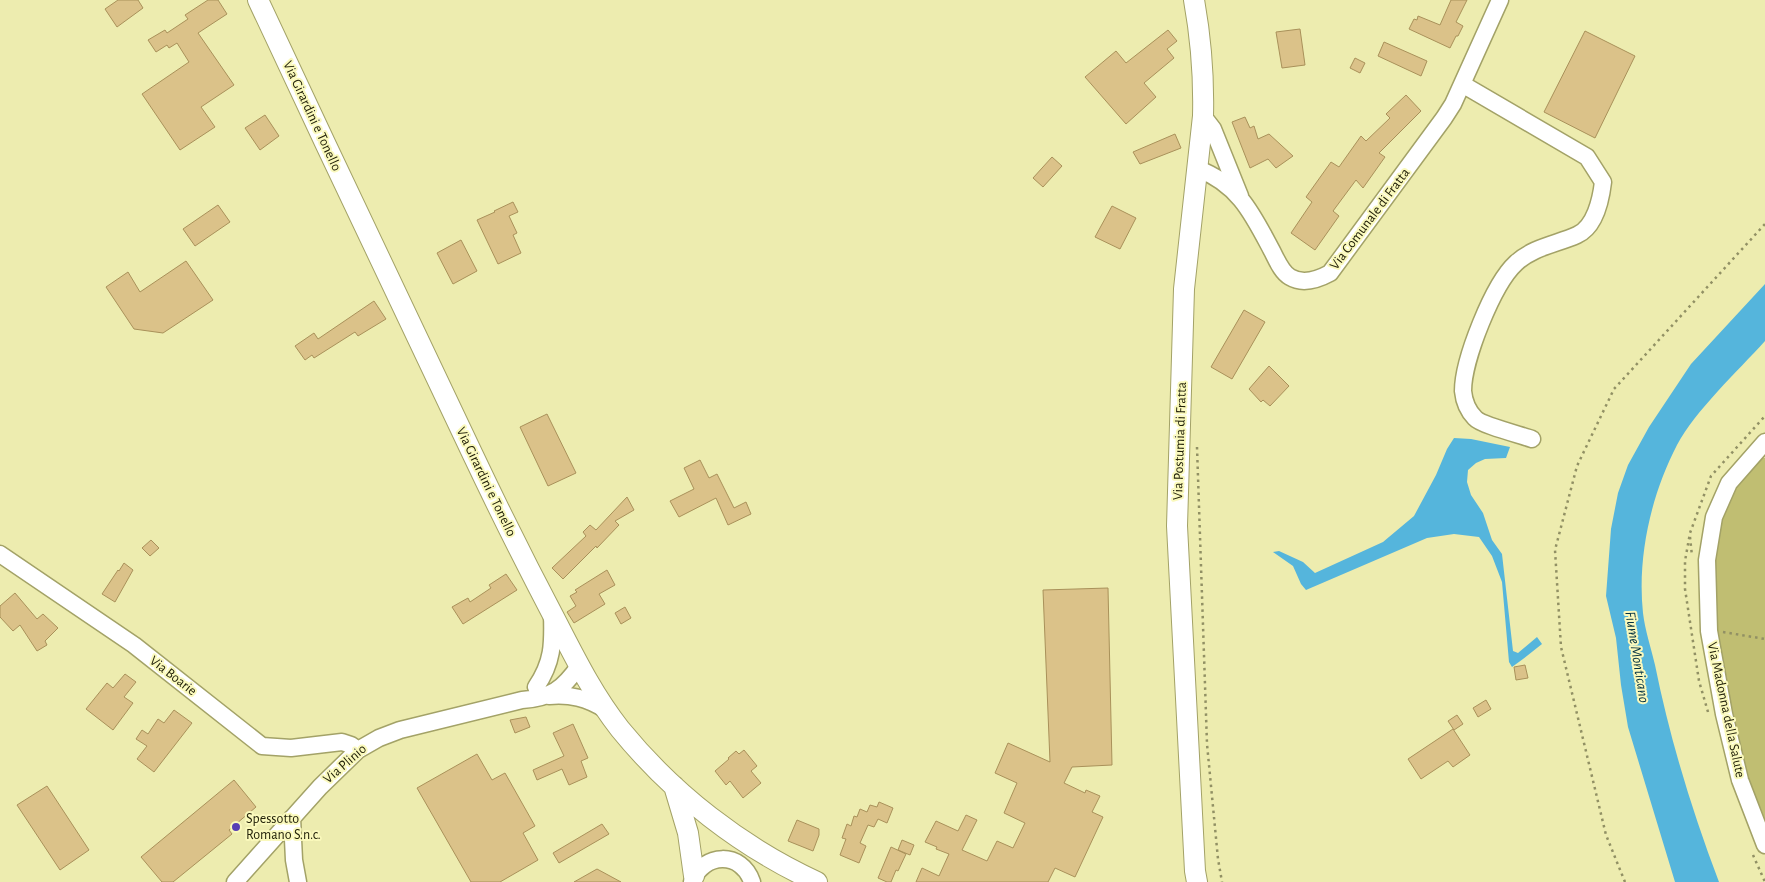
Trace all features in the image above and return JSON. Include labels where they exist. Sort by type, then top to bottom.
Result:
[{"type":"main road","name":"Via Girardini e Tonello","points":[[258,0],[514,541],[593,691],[620,728],[653,766],[674,786],[735,837],[766,856],[817,882]]},
{"type":"main road","name":"Via Postumia di Fratta","points":[[1194,0],[1200,36],[1204,90],[1198,169],[1184,289],[1177,526],[1197,882]]},
{"type":"main road","points":[[674,786],[688,833],[693,879]]},
{"type":"street","name":"Via Comunale di Fratta","points":[[1198,169],[1212,174],[1241,198],[1251,211],[1281,268],[1290,278],[1303,281],[1318,279],[1330,273],[1453,104],[1500,0]]},
{"type":"street","points":[[1462,84],[1587,157],[1604,182],[1601,198],[1590,223],[1579,234],[1532,251],[1515,263],[1498,287],[1468,360],[1463,392],[1467,408],[1476,420],[1532,439]]},
{"type":"street","points":[[1203,116],[1213,129],[1241,198]]},
{"type":"street","name":"Via Madonna della Salute","points":[[1765,442],[1728,483],[1714,516],[1707,560],[1709,631],[1724,714],[1740,780],[1765,845]]},
{"type":"street","name":"Via Boarie","points":[[0,554],[134,645],[262,746],[291,748],[342,742],[358,750]]},
{"type":"street","points":[[552,614],[551,658],[545,672],[542,691],[578,696],[607,710]]},
{"type":"street","name":"Via Plinio","points":[[235,882],[320,787],[358,750],[379,738],[400,730],[522,700],[542,691],[549,676],[559,671],[579,666]]},
{"type":"street","points":[[292,818],[294,860],[298,882]]},
{"type":"street","points":[[693,879],[699,869],[706,863],[724,859],[741,865],[752,882]]},
{"type":"path","points":[[1625,882],[1606,835],[1561,647],[1555,550],[1577,466],[1614,389],[1765,224]]},
{"type":"path","points":[[1197,441],[1207,744],[1222,882]]},
{"type":"path","name":"Via Madonna della Salute","points":[[1709,631],[1765,639]]},
{"type":"shaded area","points":[[1752,456],[1765,458],[1765,845],[1709,631],[1714,517]]},
{"type":"water","name":"Fiume Monticano","points":[[1765,284],[1765,341],[1695,418],[1677,445],[1653,505],[1644,548],[1642,592],[1645,626],[1682,775],[1719,882],[1675,882],[1628,727],[1616,638],[1606,596],[1611,529],[1618,493],[1628,465],[1649,427],[1691,364]]},
{"type":"water","points":[[1454,438],[1471,439],[1510,447],[1506,458],[1485,459],[1476,463],[1468,470],[1467,482],[1471,495],[1483,513],[1492,540],[1502,554],[1513,651],[1518,653],[1537,637],[1542,644],[1512,667],[1509,662],[1502,582],[1492,556],[1479,537],[1454,534],[1427,538],[1306,590],[1301,584],[1293,566],[1273,552],[1279,551],[1303,562],[1315,573],[1383,542],[1414,516]]},
{"type":"building","points":[[118,0],[138,0],[143,8],[117,27],[105,9]]},
{"type":"building","points":[[208,0],[218,0],[227,14],[198,33],[234,85],[201,107],[215,127],[180,150],[142,94],[189,62],[177,43],[169,48],[167,45],[156,52],[148,40],[165,30],[167,33],[188,19],[185,15]]},
{"type":"building","points":[[1451,0],[1467,0],[1456,22],[1463,26],[1450,48],[1409,29],[1414,19],[1417,20],[1418,16],[1440,25]]},
{"type":"building","points":[[1300,29],[1305,65],[1282,68],[1276,32]]},
{"type":"building","points":[[1168,30],[1177,41],[1167,49],[1174,58],[1144,83],[1156,97],[1126,124],[1085,77],[1116,51],[1126,63]]},
{"type":"building","points":[[1585,31],[1635,56],[1595,138],[1544,112]]},
{"type":"building","points":[[1384,42],[1427,61],[1421,76],[1378,56]]},
{"type":"building","points":[[1355,58],[1365,63],[1360,73],[1350,68]]},
{"type":"building","points":[[1406,95],[1421,111],[1379,153],[1385,157],[1363,188],[1356,180],[1333,211],[1339,216],[1315,250],[1291,233],[1312,202],[1306,197],[1331,162],[1339,167],[1361,136],[1366,141],[1390,118],[1386,114]]},
{"type":"building","points":[[265,115],[279,136],[260,150],[245,128]]},
{"type":"building","points":[[1245,117],[1250,128],[1254,126],[1258,139],[1269,134],[1293,156],[1276,168],[1268,159],[1250,168],[1232,122]]},
{"type":"building","points":[[1175,134],[1181,148],[1140,164],[1133,152]]},
{"type":"building","points":[[1052,157],[1062,166],[1043,187],[1033,178]]},
{"type":"building","points":[[513,202],[518,212],[509,216],[517,233],[513,235],[521,253],[498,264],[477,220]]},
{"type":"building","points":[[218,205],[230,222],[195,246],[183,229]]},
{"type":"building","points":[[1112,206],[1136,218],[1120,249],[1095,237]]},
{"type":"building","points":[[461,240],[477,271],[453,284],[437,253]]},
{"type":"building","points":[[186,261],[213,300],[163,333],[134,329],[106,287],[128,272],[140,292]]},
{"type":"building","points":[[374,301],[386,319],[358,336],[355,332],[314,358],[312,355],[305,360],[295,346],[314,333],[318,339]]},
{"type":"building","points":[[1244,310],[1265,322],[1232,379],[1211,367]]},
{"type":"building","points":[[1269,366],[1289,386],[1270,406],[1263,400],[1261,402],[1249,389]]},
{"type":"building","points":[[547,414],[576,473],[548,486],[520,427]]},
{"type":"building","points":[[700,460],[709,478],[717,474],[734,508],[746,502],[751,514],[728,525],[716,498],[679,517],[670,501],[694,489],[684,468]]},
{"type":"building","points":[[627,497],[634,510],[615,521],[619,525],[563,579],[552,568],[586,536],[583,532],[590,525],[596,530]]},
{"type":"building","points":[[151,540],[159,548],[150,556],[142,548]]},
{"type":"building","points":[[124,563],[133,570],[115,602],[102,594]]},
{"type":"building","points":[[607,570],[615,585],[599,594],[605,604],[574,623],[567,612],[576,606],[570,596],[577,592],[575,590]]},
{"type":"building","points":[[506,574],[517,590],[463,624],[452,607],[468,598],[470,602],[491,588],[489,585]]},
{"type":"building","points":[[1108,588],[1112,765],[1072,767],[1064,783],[1085,793],[1086,790],[1100,796],[1092,812],[1103,817],[1075,877],[1055,868],[1048,882],[916,882],[922,868],[939,876],[949,854],[925,842],[936,821],[958,831],[966,815],[977,820],[962,850],[987,861],[997,841],[1013,848],[1025,823],[1004,813],[1017,783],[995,773],[1008,743],[1050,762],[1043,590]]},
{"type":"building","points":[[15,593],[37,619],[43,614],[58,628],[45,641],[47,645],[37,651],[20,625],[13,631],[0,617],[0,606]]},
{"type":"building","points":[[625,607],[631,618],[621,624],[615,613]]},
{"type":"building","points":[[1525,665],[1528,678],[1516,680],[1514,667]]},
{"type":"building","points":[[125,674],[136,682],[124,697],[133,703],[113,730],[86,709],[107,683],[113,688]]},
{"type":"building","points":[[1486,700],[1491,709],[1478,717],[1473,708]]},
{"type":"building","points":[[174,710],[192,723],[154,772],[137,759],[147,746],[136,739],[142,730],[148,734],[158,719],[164,723]]},
{"type":"building","points":[[1457,715],[1463,724],[1454,730],[1448,721]]},
{"type":"building","points":[[526,717],[530,727],[515,733],[510,720]]},
{"type":"building","points":[[573,724],[588,758],[581,761],[587,777],[569,785],[562,769],[537,780],[533,770],[564,756],[553,733]]},
{"type":"building","points":[[1453,729],[1470,755],[1453,767],[1448,761],[1421,779],[1408,759]]},
{"type":"building","points":[[744,750],[757,766],[751,771],[761,783],[743,798],[730,781],[726,785],[715,771],[736,751],[739,754]]},
{"type":"building","points":[[477,754],[492,780],[505,773],[535,826],[523,833],[538,860],[500,882],[471,882],[417,788]]},
{"type":"building","points":[[234,780],[256,807],[229,830],[232,834],[173,882],[162,882],[141,857]]},
{"type":"building","points":[[47,786],[89,850],[60,870],[17,805]]},
{"type":"building","points":[[879,802],[893,808],[887,823],[878,819],[874,827],[868,825],[860,843],[866,846],[859,863],[840,855],[846,839],[842,838],[847,824],[851,826],[854,816],[857,817],[860,809],[867,812],[870,805],[877,807]]},
{"type":"building","points":[[797,820],[819,829],[819,835],[813,851],[788,841]]},
{"type":"building","points":[[602,824],[609,834],[559,863],[553,853]]},
{"type":"building","points":[[902,840],[914,845],[910,855],[898,850]]},
{"type":"building","points":[[891,847],[906,854],[891,882],[887,882],[878,878]]},
{"type":"building","points":[[597,869],[621,882],[574,882]]},
{"type":"place","name":"Spessotto Romano S.n.c.","points":[[236,827]]}]
